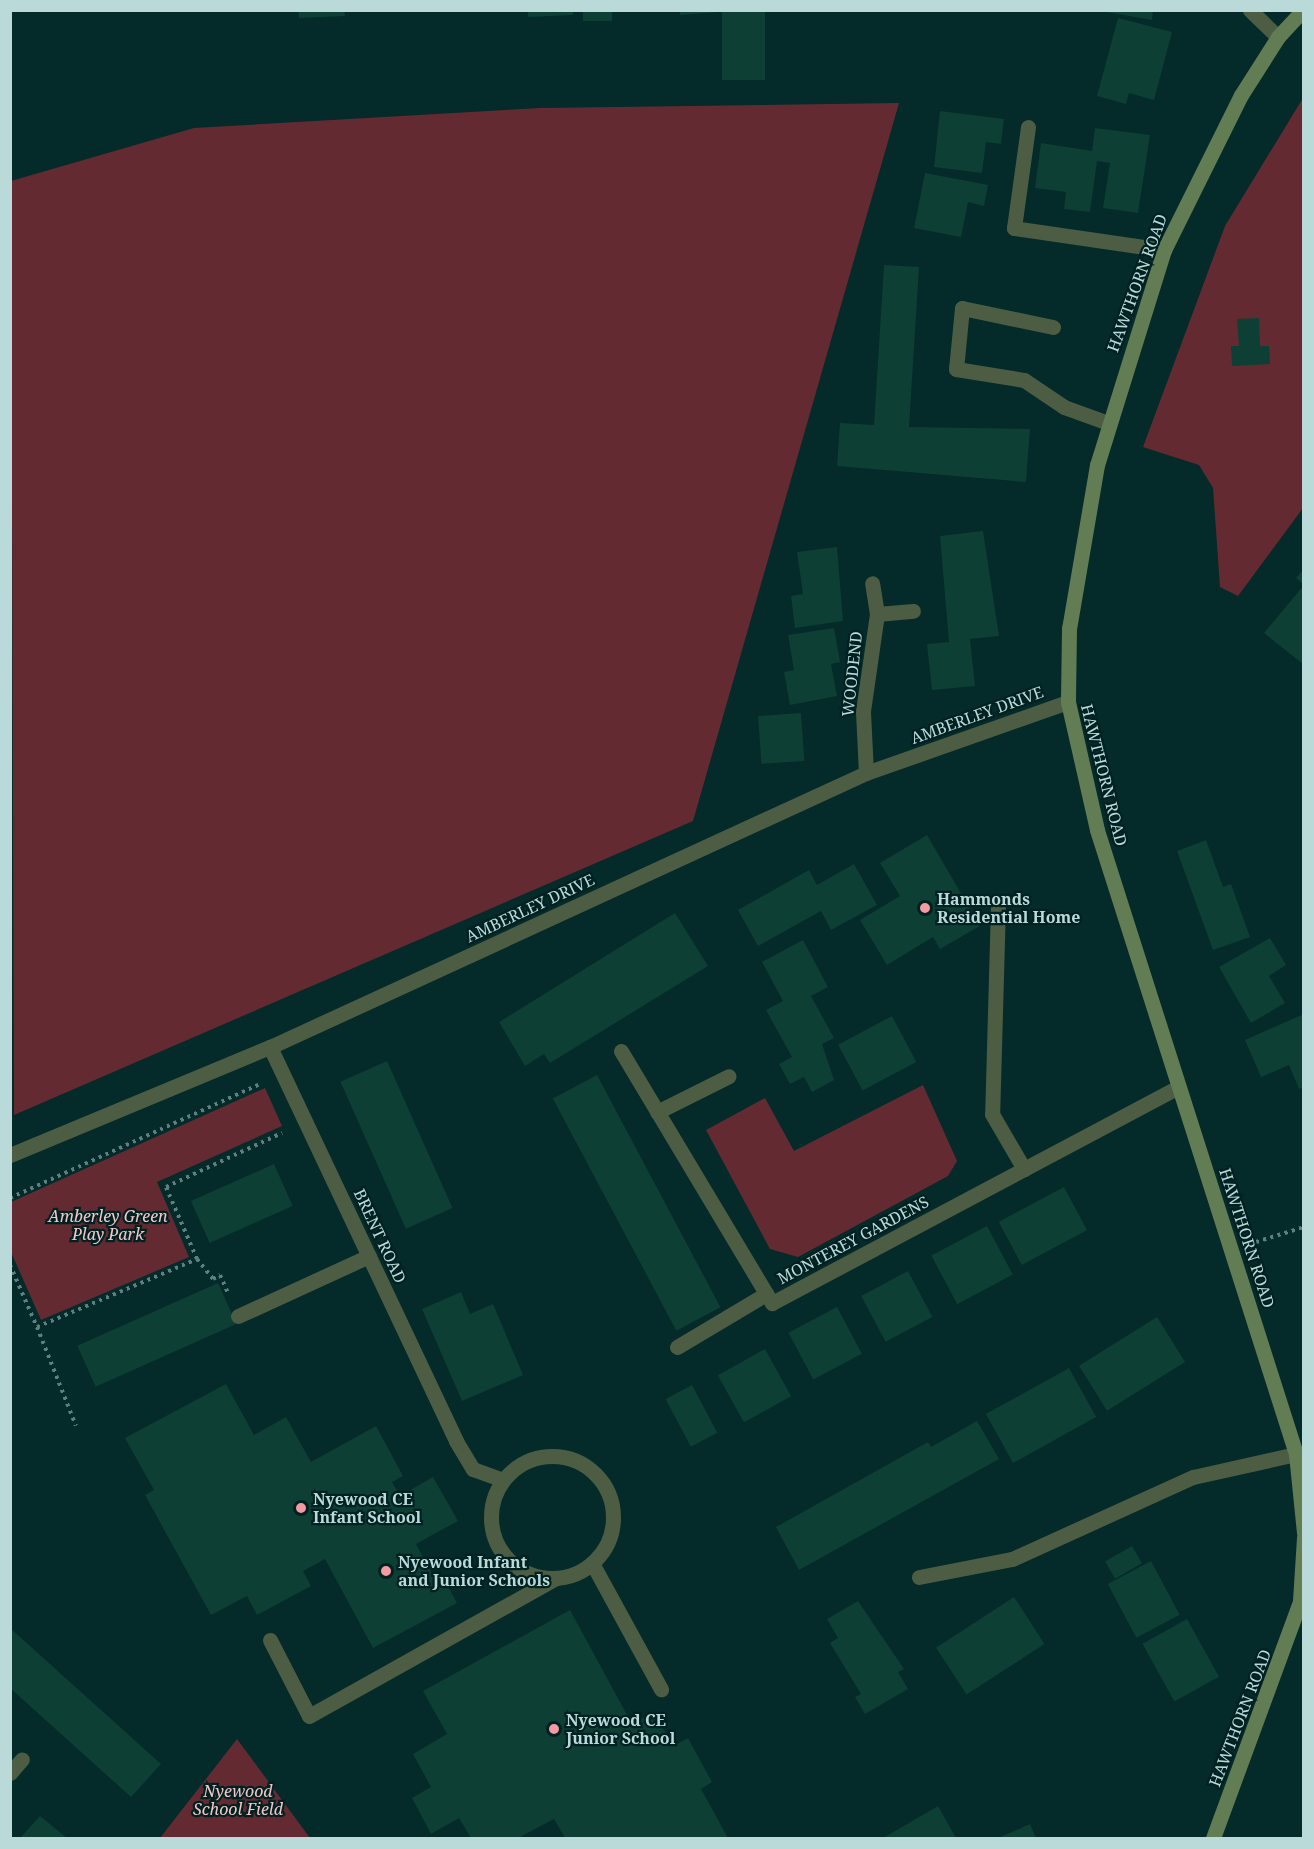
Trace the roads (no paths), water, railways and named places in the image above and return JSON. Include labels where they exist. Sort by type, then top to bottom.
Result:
[{"type":"street","points":[[1250,10],[1278,37]]},
{"type":"street","name":"HAWTHORN ROAD","points":[[1213,1839],[1294,1622],[1304,1535],[1296,1454],[1233,1249],[1178,1087],[1097,830],[1068,702],[1075,574],[1108,423],[1164,250],[1236,104],[1278,37],[1303,10]]},
{"type":"street","points":[[1028,127],[1014,228],[1164,250]]},
{"type":"street","points":[[1053,327],[962,308],[956,369],[1024,380],[1064,407],[1108,423]]},
{"type":"street","name":"WOODEND","points":[[866,773],[863,711],[877,614],[872,583]]},
{"type":"street","name":"WOODEND","points":[[877,614],[913,611]]},
{"type":"street","name":"AMBERLEY DRIVE","points":[[10,1155],[270,1047],[866,773],[1068,702]]},
{"type":"street","points":[[998,905],[992,1114],[1023,1169]]},
{"type":"street","name":"BRENT ROAD","points":[[270,1047],[456,1441],[473,1469],[503,1480]]},
{"type":"street","name":"MONTEREY GARDENS","points":[[621,1051],[772,1303],[1178,1087]]},
{"type":"street","points":[[657,1112],[729,1076]]},
{"type":"street","points":[[238,1316],[369,1256]]},
{"type":"street","points":[[677,1347],[766,1294]]},
{"type":"street","points":[[919,1577],[1023,1554],[1193,1477],[1296,1454]]},
{"type":"street","points":[[270,1640],[309,1716],[556,1578],[592,1563],[606,1547],[613,1508],[595,1472],[557,1455],[527,1461],[503,1480],[490,1517],[493,1537],[518,1568],[556,1578]]},
{"type":"street","points":[[592,1563],[661,1689]]},
{"type":"street","points":[[10,1773],[22,1759]]},
{"type":"place","name":"Hammonds Residential Home","points":[[925,908]]},
{"type":"place","name":"Nyewood CE Infant School","points":[[301,1508]]},
{"type":"place","name":"Nyewood Infant and Junior Schools","points":[[386,1571]]},
{"type":"place","name":"Nyewood CE Junior School","points":[[554,1729]]},
{"type":"park label","name":"Amberley Green Play Park","points":[[108,1225]]},
{"type":"park label","name":"Nyewood School Field","points":[[238,1800]]}]
